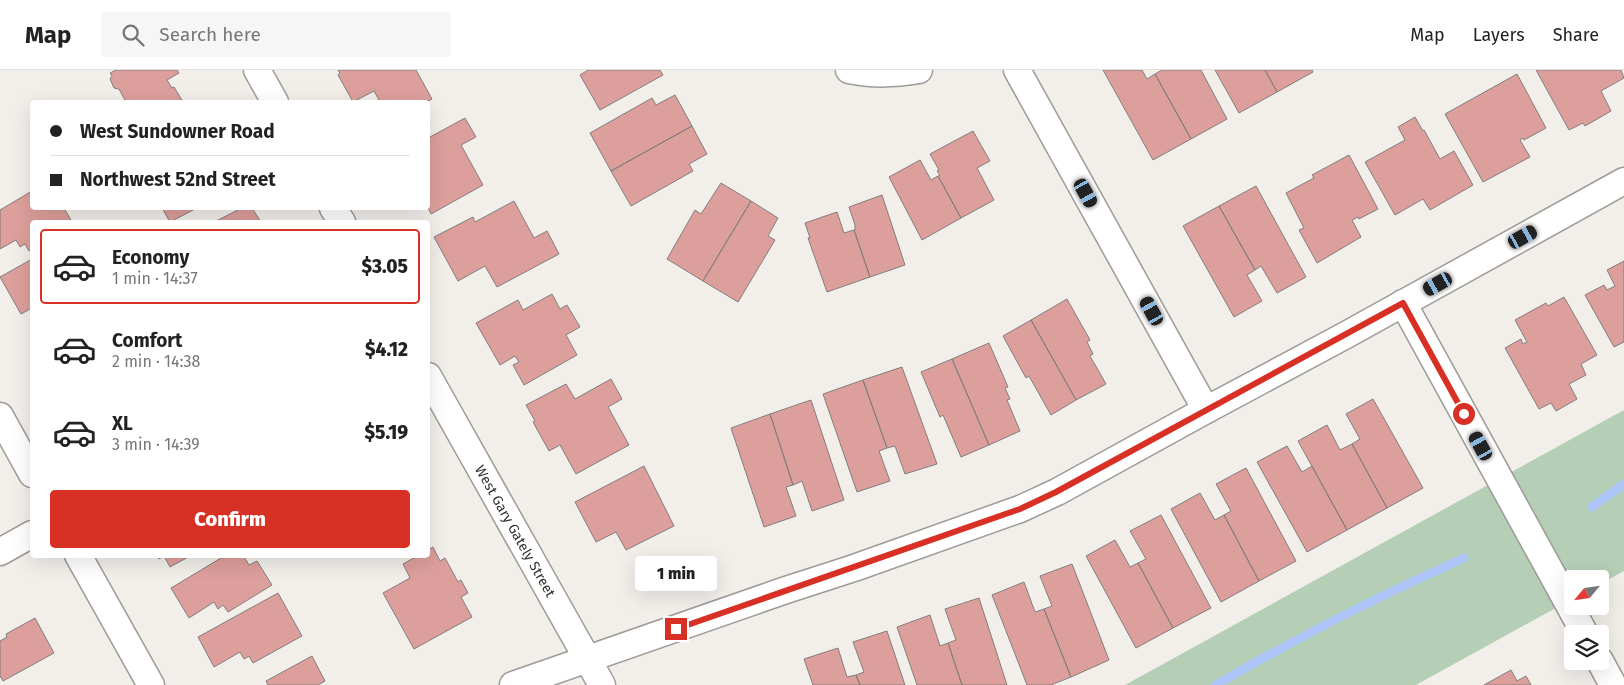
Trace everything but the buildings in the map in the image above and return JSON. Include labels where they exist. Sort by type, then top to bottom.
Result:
[{"type":"street","points":[[257,70],[274,100]]},
{"type":"street","points":[[849,70],[885,74],[919,70]]},
{"type":"street","points":[[1017,70],[1206,410]]},
{"type":"street","points":[[513,685],[1020,509],[1056,492],[1624,181]]},
{"type":"street","points":[[1403,303],[1579,625]]},
{"type":"street","name":"West Gary Gately Street","points":[[430,380],[586,660],[602,685]]},
{"type":"street","points":[[0,416],[30,470]]},
{"type":"street","points":[[0,552],[30,535]]},
{"type":"street","points":[[80,558],[151,685]]},
{"type":"street","points":[[1605,670],[1613,685]]},
{"type":"green space","points":[[1624,410],[1624,571],[1609,579],[1609,570],[1564,570],[1564,603],[1416,685],[1125,685]]},
{"type":"waterway","points":[[1592,507],[1624,484]]},
{"type":"waterway","points":[[1216,685],[1338,618],[1464,558]]},
{"type":"route","points":[[676,629],[1020,509],[1056,492],[1403,303],[1464,414]]}]
